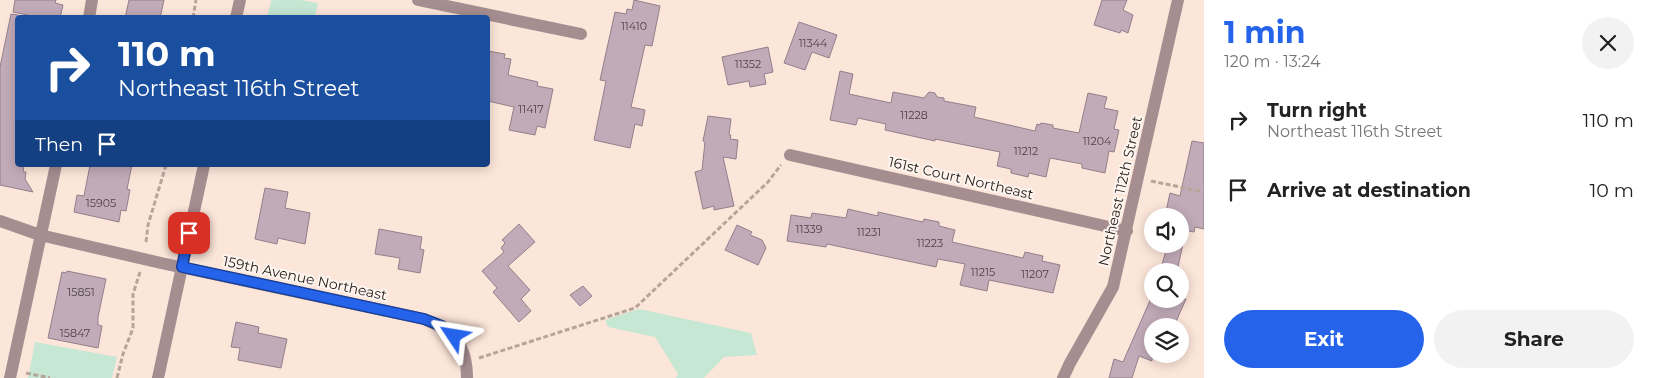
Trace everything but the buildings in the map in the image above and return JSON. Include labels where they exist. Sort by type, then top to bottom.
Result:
[{"type":"street","points":[[90,15],[92,0]]},
{"type":"street","points":[[237,15],[240,0]]},
{"type":"street","points":[[418,0],[490,15]]},
{"type":"street","name":"Northeast 112th Street","points":[[1063,378],[1113,287],[1178,0]]},
{"type":"street","points":[[490,15],[581,34]]},
{"type":"street","name":"161st Court Northeast","points":[[790,155],[1127,231]]},
{"type":"street","points":[[10,378],[56,167]]},
{"type":"street","points":[[158,378],[204,167]]},
{"type":"street","name":"159th Avenue Northeast","points":[[0,221],[40,235],[424,319],[442,326],[454,336],[463,349],[467,360],[467,378]]},
{"type":"path","points":[[194,15],[196,0]]},
{"type":"path","points":[[478,358],[635,308],[768,182],[790,155]]},
{"type":"path","points":[[146,242],[148,225],[165,167]]},
{"type":"path","points":[[1152,181],[1204,192]]},
{"type":"path","points":[[117,378],[123,354],[133,328],[133,294],[140,272]]},
{"type":"path","points":[[26,373],[50,378]]},
{"type":"green space","points":[[301,0],[318,3],[315,15],[268,15],[271,1]]},
{"type":"green space","points":[[639,309],[751,333],[757,355],[724,357],[704,378],[676,378],[678,374],[655,337],[608,327],[605,320]]},
{"type":"green space","points":[[35,342],[117,357],[112,378],[28,378]]},
{"type":"route","points":[[189,233],[182,267],[424,319],[442,326],[454,336]]}]
